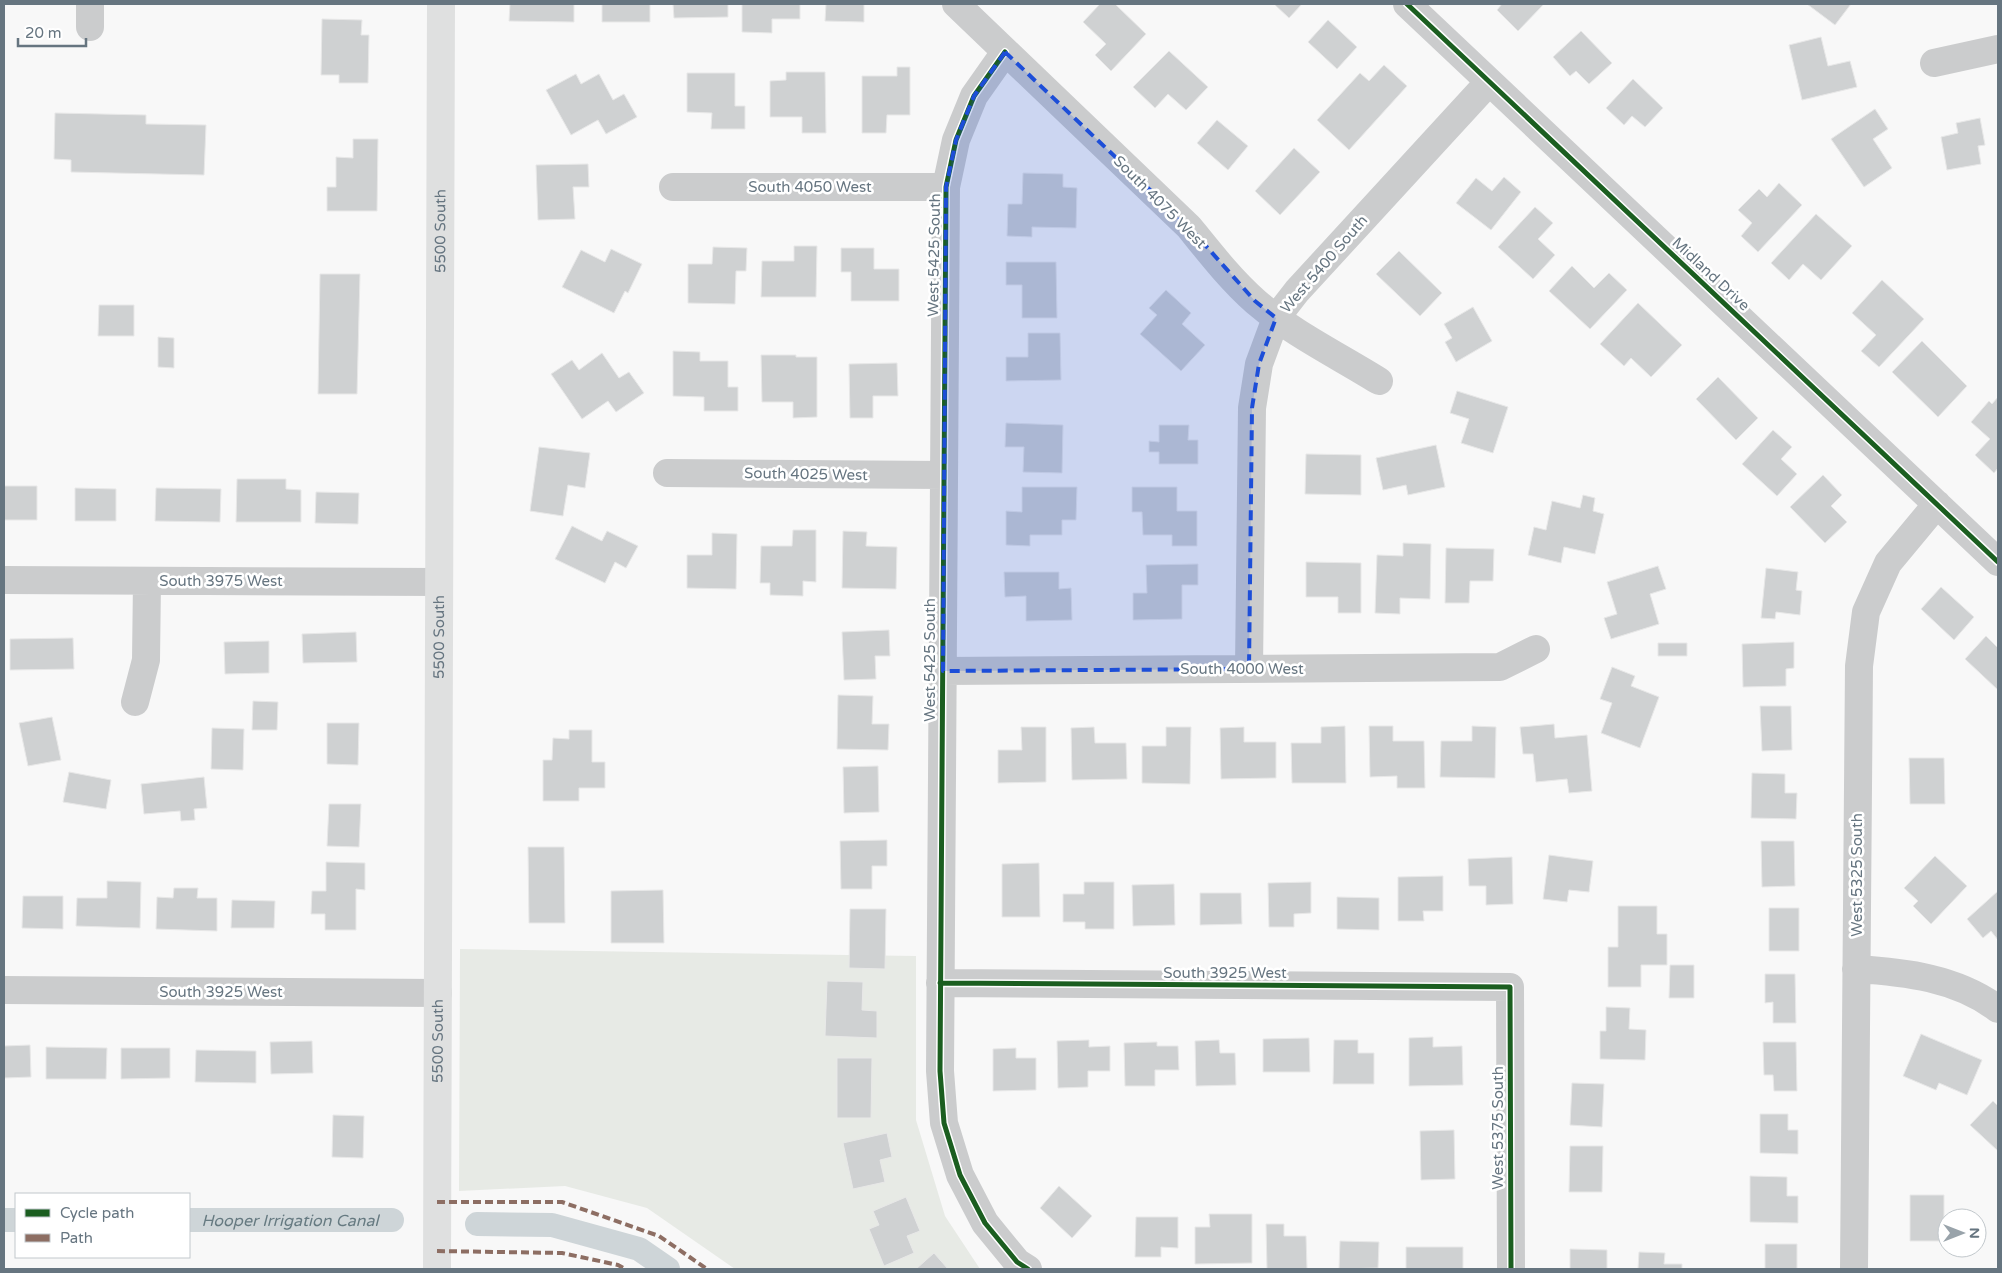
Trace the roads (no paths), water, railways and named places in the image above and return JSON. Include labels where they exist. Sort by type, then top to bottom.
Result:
[{"type":"main road","name":"5500 South","points":[[437,1269],[441,4]]},
{"type":"street","name":"South 4075 West","points":[[956,4],[1189,227],[1222,267],[1255,301],[1276,318],[1379,381]]},
{"type":"street","name":"Midland Drive","points":[[1407,4],[1998,562]]},
{"type":"street","points":[[1934,64],[1998,49]]},
{"type":"street","name":"West 5425 South","points":[[1005,52],[974,96],[956,140],[946,187],[940,1071],[944,1122],[960,1175],[985,1223],[1022,1266]]},
{"type":"street","name":"West 5400 South","points":[[1249,669],[1252,408],[1259,364],[1276,318],[1297,291],[1489,82]]},
{"type":"street","name":"South 4050 West","points":[[673,187],[946,187]]},
{"type":"street","name":"South 4025 West","points":[[667,473],[944,475]]},
{"type":"street","name":"West 5325 South","points":[[1854,1269],[1859,666],[1866,612],[1888,563],[1937,504]]},
{"type":"street","name":"South 3975 West","points":[[4,580],[439,582]]},
{"type":"street","points":[[135,702],[146,660],[147,581]]},
{"type":"street","name":"South 4000 West","points":[[943,671],[1500,667],[1536,649]]},
{"type":"street","points":[[1856,969],[1892,971],[1945,982],[1989,1002],[1998,1009]]},
{"type":"street","name":"South 3925 West","points":[[940,983],[1510,986]]},
{"type":"street","name":"West 5375 South","points":[[1510,986],[1511,1269]]},
{"type":"street","name":"South 3925 West","points":[[4,990],[438,993]]},
{"type":"waterway","name":"Hooper Irrigation Canal","points":[[4,1220],[15,1220]]},
{"type":"waterway","name":"Hooper Irrigation Canal","points":[[190,1220],[392,1220]]},
{"type":"waterway","name":"Hooper Irrigation Canal","points":[[477,1224],[552,1225],[639,1249],[668,1269]]}]
